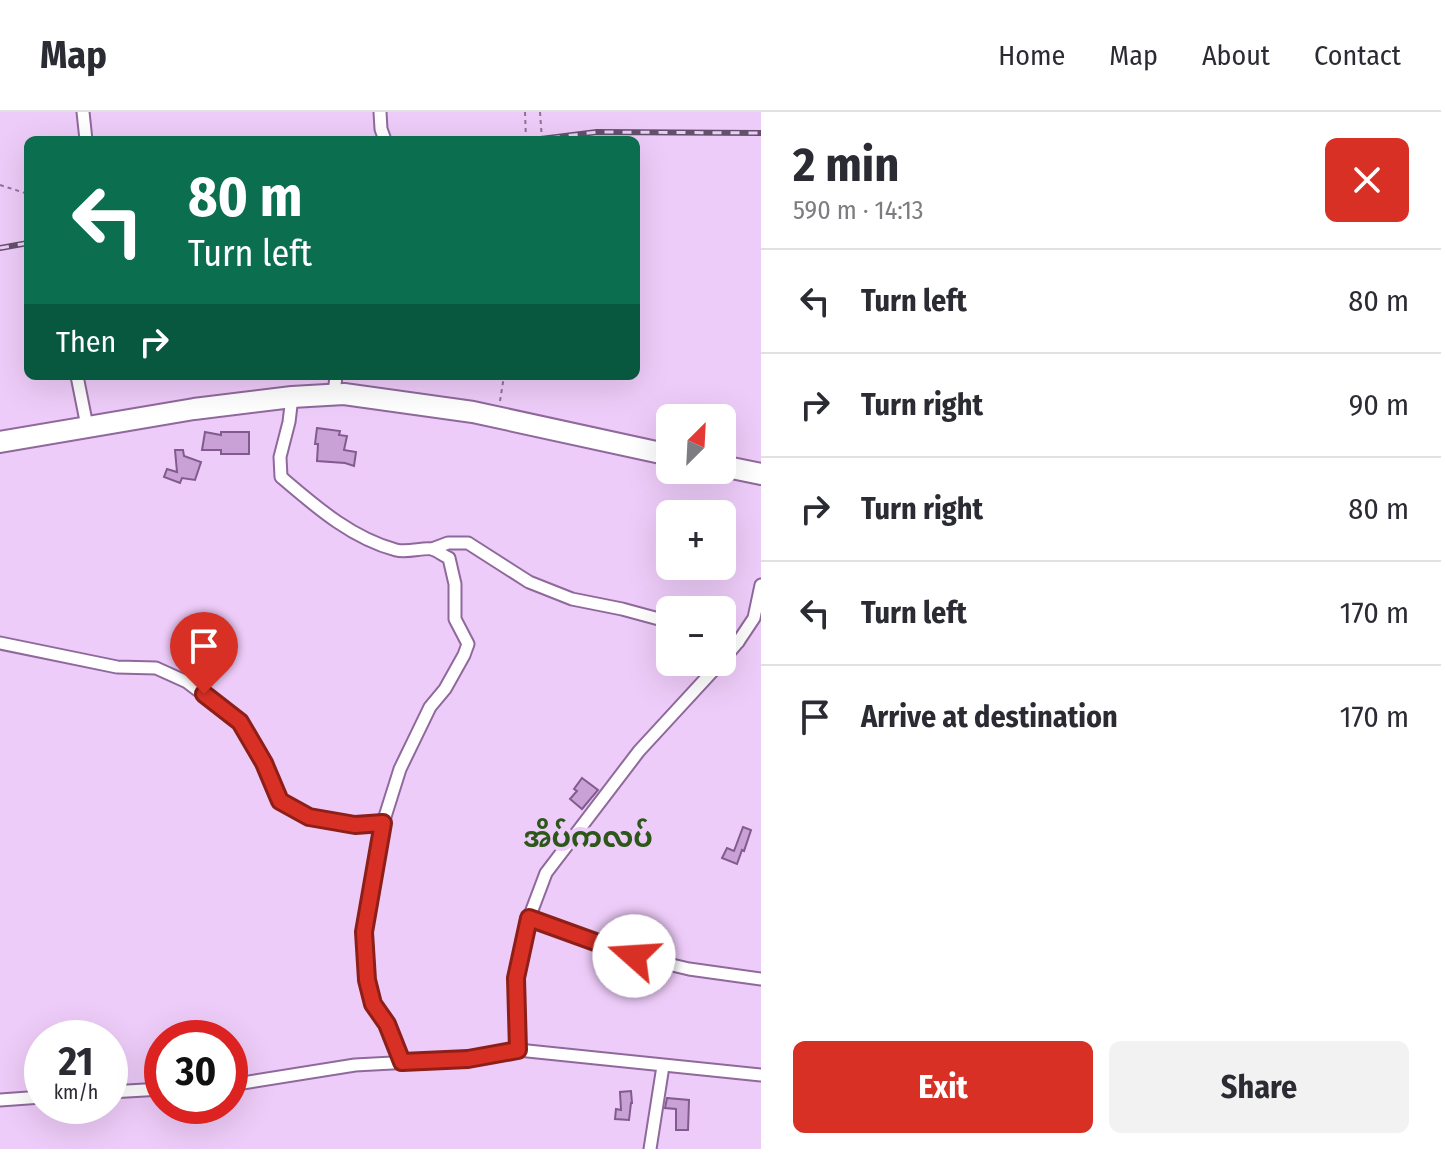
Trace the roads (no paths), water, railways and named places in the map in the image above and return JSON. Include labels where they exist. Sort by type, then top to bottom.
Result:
[{"type":"highway","points":[[0,442],[194,409],[292,397],[335,385],[344,394],[497,417],[656,452]]},
{"type":"highway","points":[[736,469],[761,474]]},
{"type":"street","points":[[83,112],[86,136]]},
{"type":"street","points":[[380,112],[384,136]]},
{"type":"street","points":[[78,380],[87,426]]},
{"type":"street","points":[[292,397],[280,457],[281,477],[353,532],[396,550],[414,551],[448,543],[468,543],[529,582],[572,599],[656,618]]},
{"type":"street","points":[[402,1062],[387,1024],[373,1004],[367,980],[364,932],[383,823],[400,769],[430,707],[445,689],[468,644],[455,619],[455,584],[449,558],[432,549]]},
{"type":"street","points":[[738,642],[754,618],[761,585]]},
{"type":"street","points":[[0,643],[117,667],[156,668],[187,682],[240,722],[264,763],[280,801],[309,817],[355,825],[383,823]]},
{"type":"street","points":[[518,1050],[516,978],[529,918],[546,873],[639,751],[707,676]]},
{"type":"street","points":[[529,918],[634,956],[689,969],[761,979]]},
{"type":"street","points":[[248,1082],[355,1065],[468,1059],[518,1050],[761,1075]]},
{"type":"street","points":[[650,1149],[663,1066]]},
{"type":"street","points":[[0,1100],[24,1098]]},
{"type":"railway","points":[[565,136],[597,132],[761,133]]},
{"type":"railway","points":[[0,248],[24,244]]},
{"type":"district","name":"အိပ်ကလပ်","points":[[588,837]]}]
